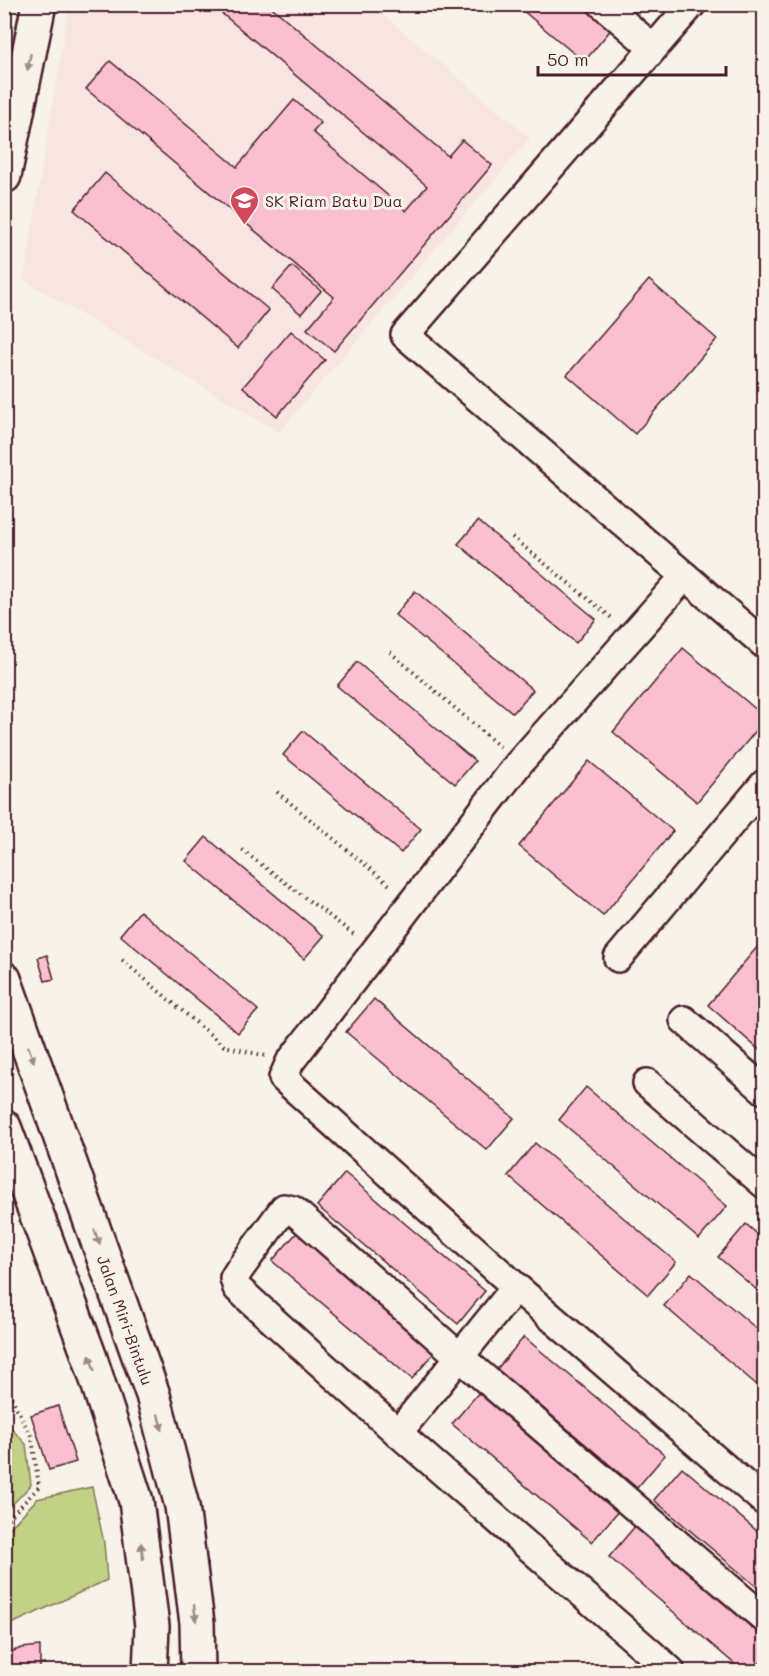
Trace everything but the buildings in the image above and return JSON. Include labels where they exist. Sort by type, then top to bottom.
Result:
[{"type":"highway","points":[[4,176],[10,128],[39,4]]},
{"type":"highway","name":"Jalan Miri-Bintulu","points":[[4,979],[153,1395],[182,1506],[196,1623],[198,1671]]},
{"type":"highway","points":[[5,1130],[90,1358],[136,1501],[152,1626],[150,1671]]},
{"type":"street","points":[[602,4],[653,48]]},
{"type":"street","points":[[692,4],[405,335],[765,644]]},
{"type":"street","points":[[686,576],[519,763],[290,1062],[283,1078],[516,1287],[765,1501]]},
{"type":"street","points":[[618,958],[765,784]]},
{"type":"street","points":[[684,1020],[765,1090]]},
{"type":"street","points":[[647,1083],[765,1184]]},
{"type":"street","points":[[670,1670],[398,1433],[237,1288],[234,1278],[284,1208],[293,1210],[461,1358],[765,1618]]},
{"type":"street","points":[[398,1433],[461,1358],[516,1287]]},
{"type":"path","points":[[512,537],[632,635]]},
{"type":"path","points":[[390,652],[519,763]]},
{"type":"path","points":[[277,792],[411,903]]},
{"type":"path","points":[[242,850],[375,950]]},
{"type":"path","points":[[122,960],[224,1046],[290,1062]]},
{"type":"path","points":[[4,1523],[39,1487],[32,1438],[7,1389]]},
{"type":"shaded area","name":"SK Riam Batu Dua","points":[[69,5],[371,5],[530,138],[279,432],[24,280]]},
{"type":"green space","points":[[5,1422],[26,1444],[31,1485],[5,1512]]},
{"type":"green space","points":[[92,1487],[104,1543],[107,1580],[5,1627],[5,1533],[37,1499]]},
{"type":"place","name":"SK Riam Batu Dua","points":[[244,226]]}]
